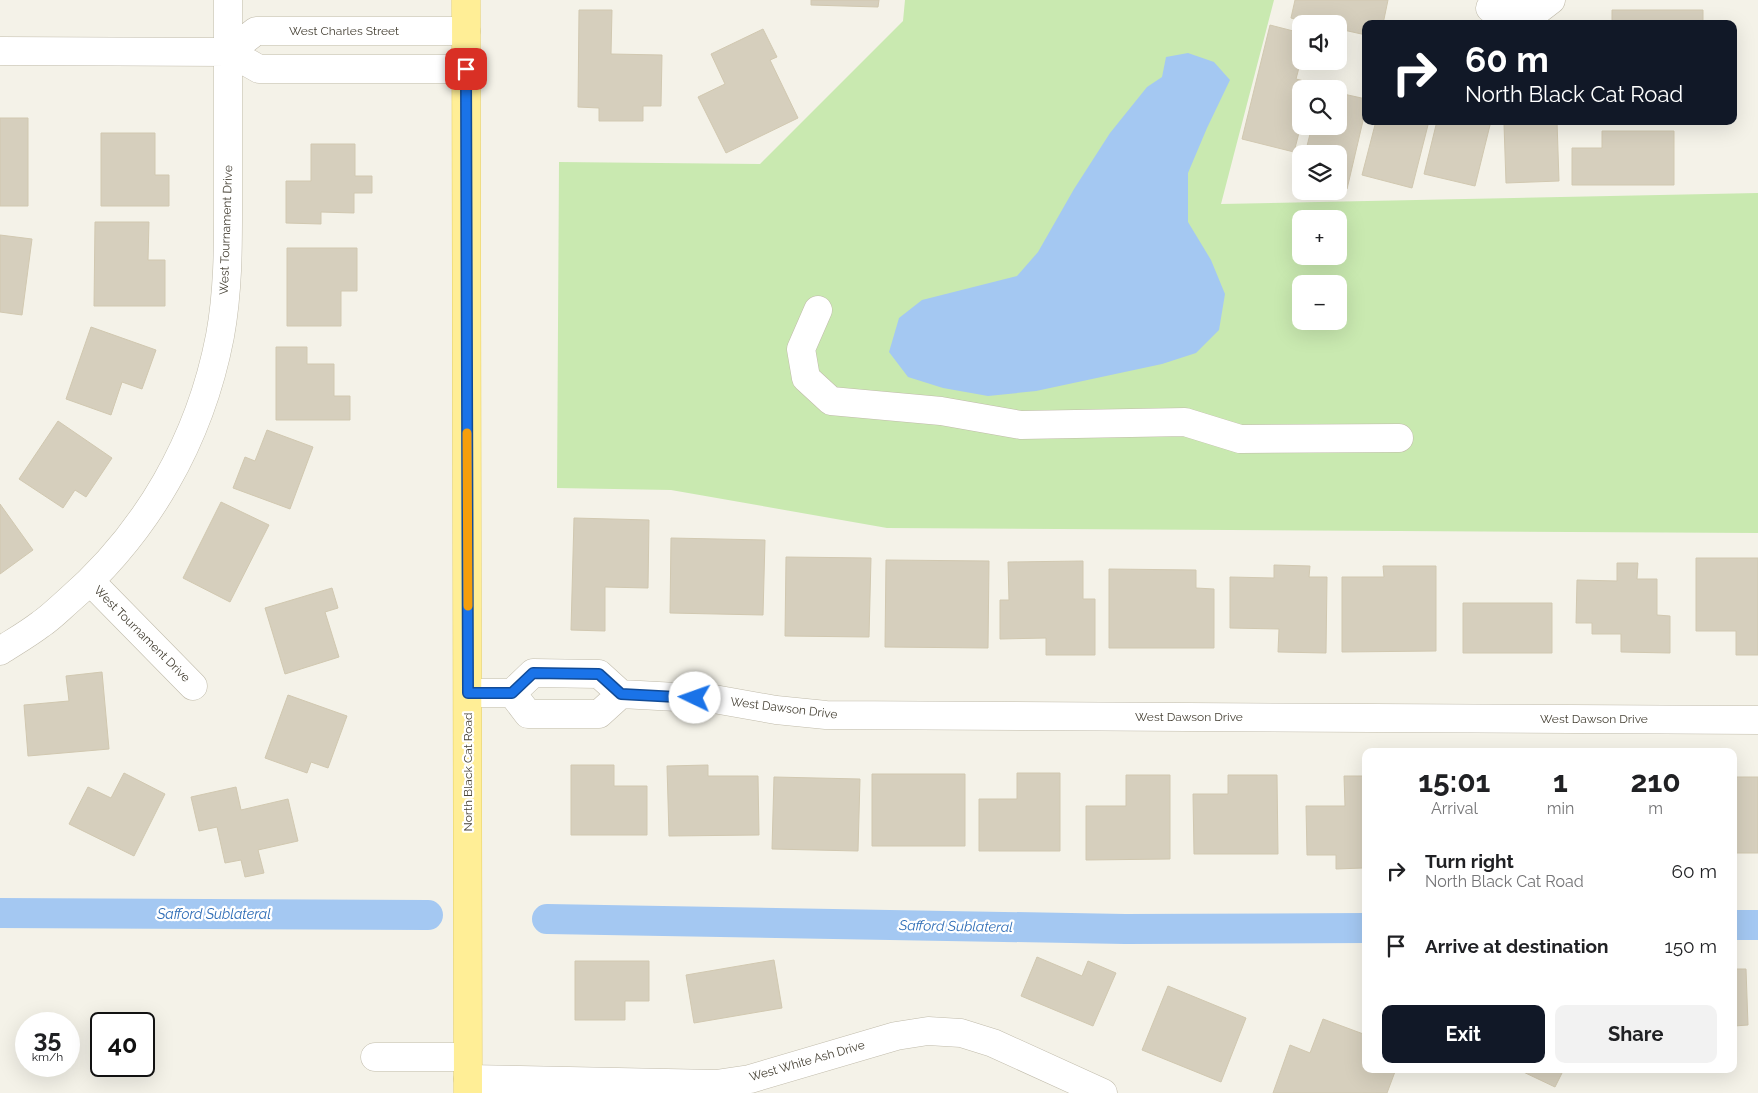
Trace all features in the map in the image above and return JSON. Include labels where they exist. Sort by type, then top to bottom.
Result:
[{"type":"main road","name":"North Black Cat Road","points":[[466,0],[468,1076]]},
{"type":"street","name":"West Tournament Drive","points":[[0,651],[42,624],[90,582],[123,546],[152,506],[176,464],[190,435],[209,381],[220,334],[227,270],[228,0]]},
{"type":"street","points":[[1490,8],[1538,10],[1551,0]]},
{"type":"street","name":"West Charles Street","points":[[229,52],[256,31],[466,31]]},
{"type":"street","points":[[0,51],[229,52],[259,69],[466,69]]},
{"type":"street","points":[[818,310],[800,349],[806,378],[831,401],[941,411],[1021,425],[1185,422],[1240,439],[1399,438]]},
{"type":"street","name":"West Tournament Drive","points":[[90,582],[193,686]]},
{"type":"street","points":[[468,693],[512,693],[533,673],[550,673],[599,674],[621,694],[599,714],[528,714],[512,693]]},
{"type":"street","name":"West Dawson Drive","points":[[621,694],[714,699],[776,710],[826,715],[1758,720]]},
{"type":"street","name":"West White Ash Drive","points":[[375,1057],[468,1076],[716,1084],[750,1079],[896,1036],[928,1031],[961,1033],[993,1043],[1103,1093]]},
{"type":"green space","points":[[905,0],[1274,0],[1221,204],[1758,193],[1758,533],[887,528],[671,490],[557,488],[559,162],[760,164],[903,21]]},
{"type":"water","points":[[1188,53],[1214,62],[1230,80],[1188,173],[1188,222],[1211,260],[1225,294],[1219,330],[1196,353],[1162,364],[1036,391],[988,396],[943,388],[908,377],[889,352],[899,318],[922,300],[1017,276],[1038,252],[1074,189],[1110,133],[1147,87],[1162,77],[1166,57]]},
{"type":"building","points":[[811,0],[879,0],[878,7],[811,5]]},
{"type":"building","points":[[1295,0],[1388,0],[1384,20],[1362,20],[1362,34],[1347,31],[1347,15],[1292,15],[1291,18]]},
{"type":"building","points":[[579,10],[612,10],[611,54],[662,55],[661,106],[643,106],[643,121],[599,121],[599,108],[578,107]]},
{"type":"building","points":[[1612,10],[1703,10],[1703,20],[1612,20]]},
{"type":"building","points":[[1270,25],[1292,31],[1292,70],[1298,70],[1296,79],[1300,80],[1292,80],[1292,135],[1298,135],[1296,145],[1292,145],[1292,152],[1242,139]]},
{"type":"building","points":[[763,29],[777,57],[770,60],[798,118],[726,153],[698,97],[725,84],[711,54]]},
{"type":"building","points":[[1347,95],[1362,98],[1362,125],[1347,189],[1347,145],[1307,145],[1310,135],[1347,135]]},
{"type":"building","points":[[0,118],[28,118],[28,206],[0,206]]},
{"type":"building","points":[[1375,125],[1428,125],[1412,188],[1362,175]]},
{"type":"building","points":[[1436,125],[1490,125],[1475,186],[1424,174]]},
{"type":"building","points":[[1504,125],[1557,125],[1559,181],[1506,183]]},
{"type":"building","points":[[1602,131],[1674,131],[1674,185],[1572,185],[1572,148],[1602,148]]},
{"type":"building","points":[[101,133],[155,133],[155,175],[169,175],[169,206],[101,206]]},
{"type":"building","points":[[311,144],[355,144],[355,176],[372,176],[372,193],[354,193],[354,213],[321,212],[321,224],[286,223],[286,181],[311,181]]},
{"type":"building","points":[[95,222],[149,222],[148,260],[165,260],[165,306],[94,306]]},
{"type":"building","points":[[0,235],[32,239],[22,315],[0,312]]},
{"type":"building","points":[[287,248],[357,248],[357,291],[341,291],[341,326],[287,326]]},
{"type":"building","points":[[91,327],[156,350],[142,389],[122,382],[111,415],[66,399]]},
{"type":"building","points":[[276,347],[307,347],[307,364],[334,364],[334,396],[350,396],[350,420],[276,420]]},
{"type":"building","points":[[58,421],[112,458],[86,497],[75,490],[63,508],[19,479]]},
{"type":"building","points":[[267,430],[313,447],[290,509],[233,488],[245,457],[255,461]]},
{"type":"building","points":[[221,502],[269,525],[230,602],[183,578]]},
{"type":"building","points":[[0,504],[33,550],[0,574]]},
{"type":"building","points":[[574,518],[649,520],[648,588],[605,587],[605,631],[571,630]]},
{"type":"building","points":[[671,538],[765,540],[763,615],[670,613]]},
{"type":"building","points":[[786,557],[871,558],[869,637],[785,636]]},
{"type":"building","points":[[1696,558],[1758,558],[1758,655],[1736,655],[1736,631],[1696,631]]},
{"type":"building","points":[[886,560],[989,561],[988,648],[885,647]]},
{"type":"building","points":[[1083,561],[1083,599],[1095,599],[1095,655],[1046,655],[1046,638],[1000,639],[1000,600],[1009,600],[1008,562]]},
{"type":"building","points":[[1617,563],[1638,563],[1637,579],[1657,579],[1657,615],[1670,616],[1670,653],[1621,652],[1621,634],[1592,634],[1592,623],[1576,623],[1577,580],[1617,581]]},
{"type":"building","points":[[1274,565],[1310,566],[1309,577],[1327,577],[1326,653],[1278,652],[1279,629],[1230,628],[1230,577],[1274,578]]},
{"type":"building","points":[[1383,566],[1436,566],[1436,651],[1342,652],[1342,577],[1384,577]]},
{"type":"building","points":[[1109,569],[1196,570],[1196,588],[1214,589],[1214,648],[1109,648]]},
{"type":"building","points":[[332,588],[338,608],[325,612],[339,657],[285,674],[265,608]]},
{"type":"building","points":[[1463,603],[1552,603],[1552,653],[1463,653]]},
{"type":"building","points":[[102,672],[109,749],[28,756],[24,705],[69,701],[66,676]]},
{"type":"building","points":[[288,695],[347,716],[328,768],[311,762],[307,773],[265,758]]},
{"type":"building","points":[[571,765],[614,765],[614,786],[647,786],[647,835],[571,835]]},
{"type":"building","points":[[708,765],[708,776],[758,776],[759,835],[669,836],[667,766]]},
{"type":"building","points":[[124,773],[165,794],[134,856],[69,824],[88,787],[111,798]]},
{"type":"building","points":[[1017,773],[1060,773],[1060,851],[979,851],[979,799],[1017,799]]},
{"type":"building","points":[[872,774],[965,774],[965,846],[872,846]]},
{"type":"building","points":[[1126,775],[1170,775],[1170,859],[1086,860],[1086,806],[1126,806]]},
{"type":"building","points":[[1228,775],[1277,775],[1278,854],[1194,854],[1193,794],[1228,794]]},
{"type":"building","points":[[1344,776],[1362,776],[1362,868],[1336,869],[1336,855],[1307,855],[1306,806],[1345,806]]},
{"type":"building","points":[[774,777],[860,779],[858,851],[772,849]]},
{"type":"building","points":[[1737,777],[1758,777],[1758,853],[1737,853]]},
{"type":"building","points":[[236,787],[241,810],[288,799],[298,841],[258,850],[264,873],[245,877],[241,860],[225,863],[217,827],[199,831],[191,797]]},
{"type":"building","points":[[1037,957],[1082,976],[1088,961],[1116,973],[1093,1026],[1021,996]]},
{"type":"building","points":[[774,960],[782,1008],[694,1023],[686,975]]},
{"type":"building","points":[[575,961],[649,961],[649,1001],[625,1001],[625,1020],[575,1020]]},
{"type":"building","points":[[1737,969],[1746,969],[1748,1025],[1737,1026]]},
{"type":"building","points":[[1168,986],[1246,1018],[1221,1082],[1142,1050]]},
{"type":"building","points":[[1323,1019],[1362,1034],[1362,1073],[1394,1073],[1387,1093],[1273,1093],[1290,1045],[1310,1053]]},
{"type":"building","points":[[1525,1073],[1562,1073],[1555,1087]]},
{"type":"waterway","name":"Safford Sublateral","points":[[0,913],[428,915]]},
{"type":"waterway","name":"Safford Sublateral","points":[[547,919],[1125,929],[1362,928]]},
{"type":"waterway","name":"Safford Sublateral","points":[[1737,925],[1758,925]]},
{"type":"slow traffic","points":[[467,433],[468,606]]},
{"type":"route","points":[[466,69],[468,693],[512,693],[533,673],[599,674],[621,694],[695,698]]}]
